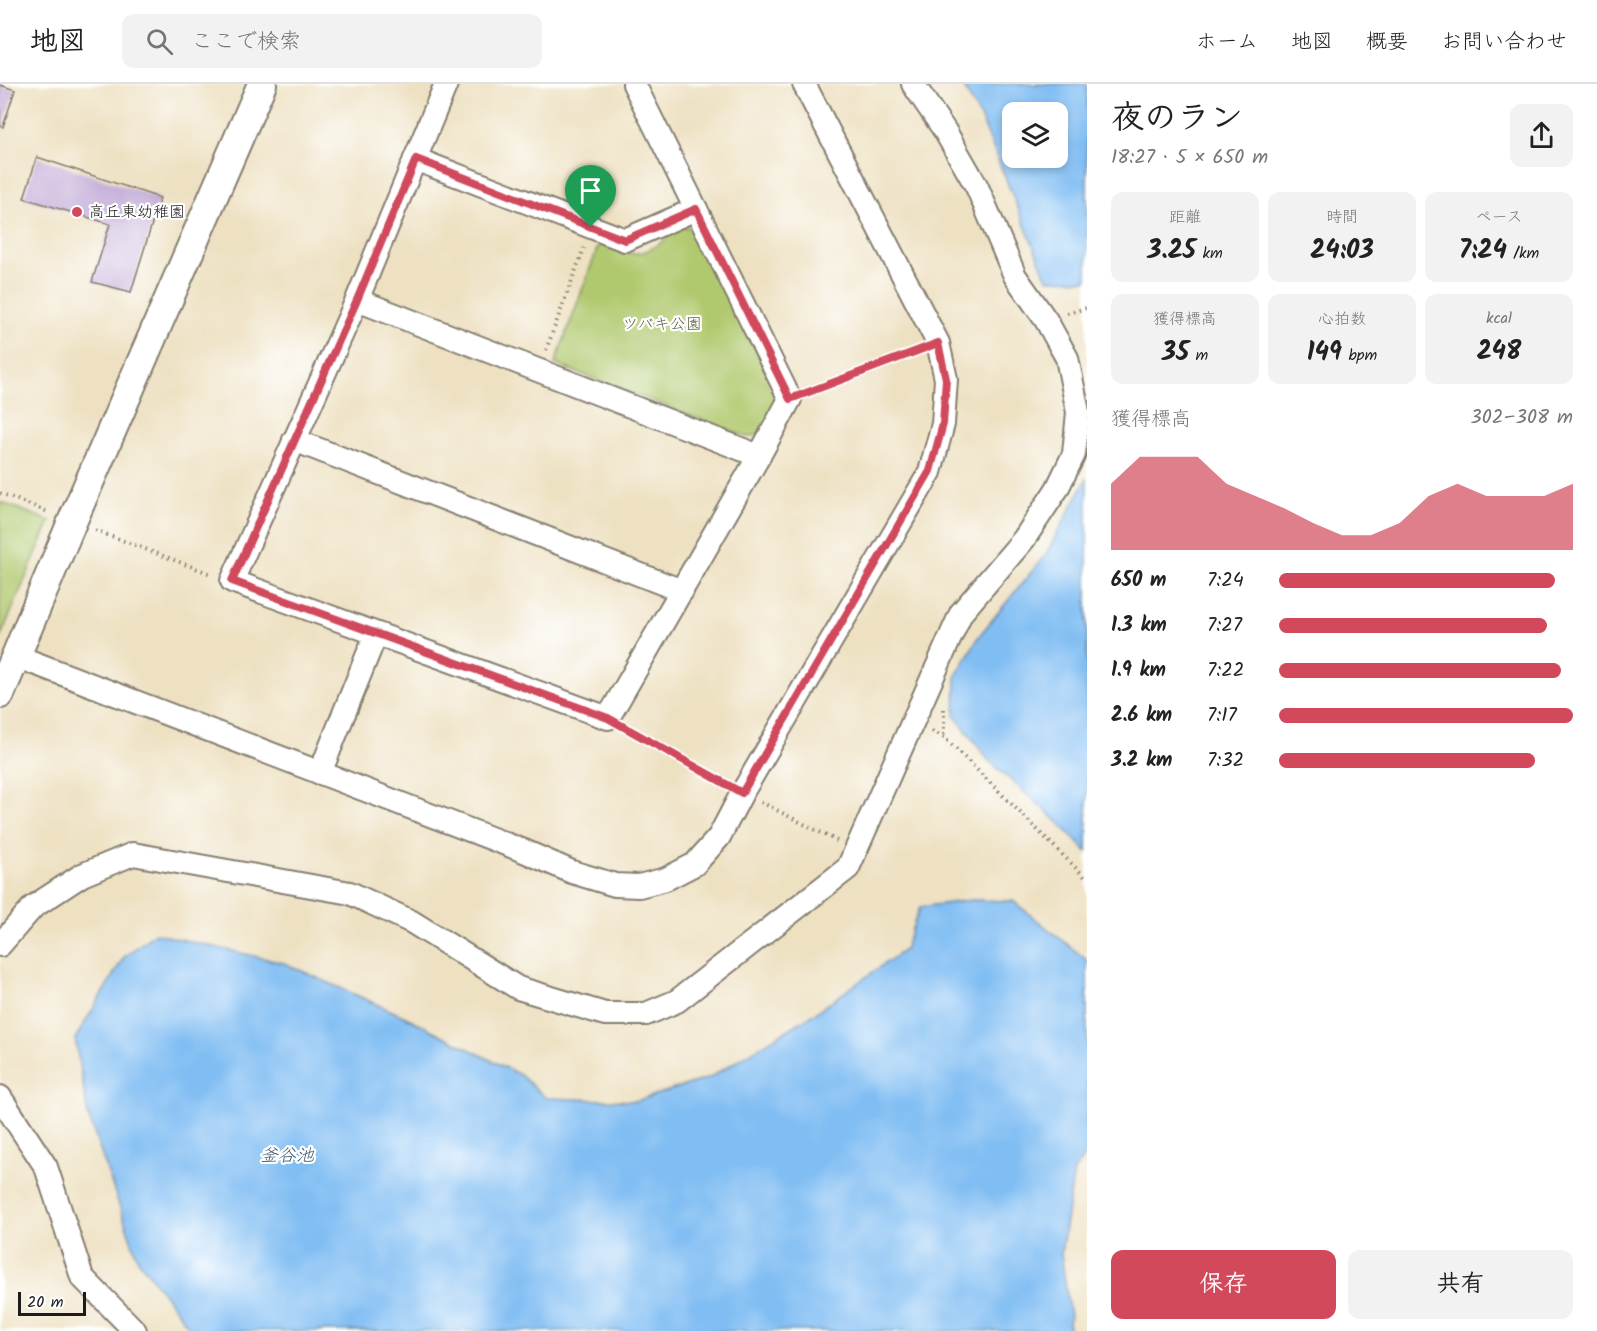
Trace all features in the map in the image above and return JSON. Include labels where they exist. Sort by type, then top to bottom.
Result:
[{"type":"street","points":[[0,694],[262,84]]},
{"type":"street","points":[[447,84],[357,300],[232,581],[608,718],[790,399],[634,84]]},
{"type":"street","points":[[16,656],[572,872],[615,885],[639,886],[666,879],[695,864],[718,837],[930,471],[943,424],[946,379],[938,343],[804,84]]},
{"type":"street","points":[[0,945],[33,907],[82,875],[133,854],[351,893],[412,922],[518,988],[605,1014],[646,1014],[677,1001],[848,868],[961,613],[1024,539],[1057,489],[1074,454],[1078,412],[1066,358],[1046,320],[1015,276],[977,186],[945,131],[913,84]]},
{"type":"street","points":[[416,159],[625,240],[696,209]]},
{"type":"street","points":[[357,300],[759,456]]},
{"type":"street","points":[[294,440],[682,591]]},
{"type":"street","points":[[320,773],[376,634]]},
{"type":"street","points":[[0,1097],[46,1167],[82,1278],[135,1331]]},
{"type":"path","points":[[538,370],[591,227]]},
{"type":"path","points":[[790,399],[938,343]]},
{"type":"path","points":[[0,493],[232,581]]},
{"type":"path","points":[[608,718],[742,793],[856,850]]},
{"type":"path","points":[[913,721],[944,737],[1087,879]]},
{"type":"green space","name":"ツバキ公園","points":[[680,226],[694,228],[779,395],[778,411],[763,434],[747,437],[555,364],[599,244],[627,252],[642,252],[660,243]]},
{"type":"green space","points":[[0,502],[50,521],[0,638]]},
{"type":"water","points":[[962,84],[1087,84],[1087,280],[1047,279],[982,121]]},
{"type":"water","points":[[1087,478],[1087,852],[1057,821],[989,761],[955,716],[956,676],[979,636],[1046,554]]},
{"type":"water","name":"釜谷池","points":[[971,900],[1013,901],[1087,960],[1087,1152],[1074,1171],[1061,1253],[1070,1317],[1068,1331],[192,1331],[138,1260],[88,1115],[75,1039],[124,957],[155,933],[284,963],[410,1019],[520,1075],[546,1098],[636,1101],[709,1078],[812,1015],[904,950],[920,907]]},
{"type":"building","points":[[0,85],[15,90],[3,127],[0,126]]},
{"type":"building","points":[[37,157],[160,198],[131,292],[92,282],[110,224],[24,198]]},
{"type":"place","name":"高丘東幼稚園","points":[[77,212]]},
{"type":"route","points":[[416,159],[591,227],[625,240],[696,209],[790,399],[938,343],[946,379],[943,424],[930,471],[742,793],[608,718],[232,581],[357,300],[416,159]]}]
